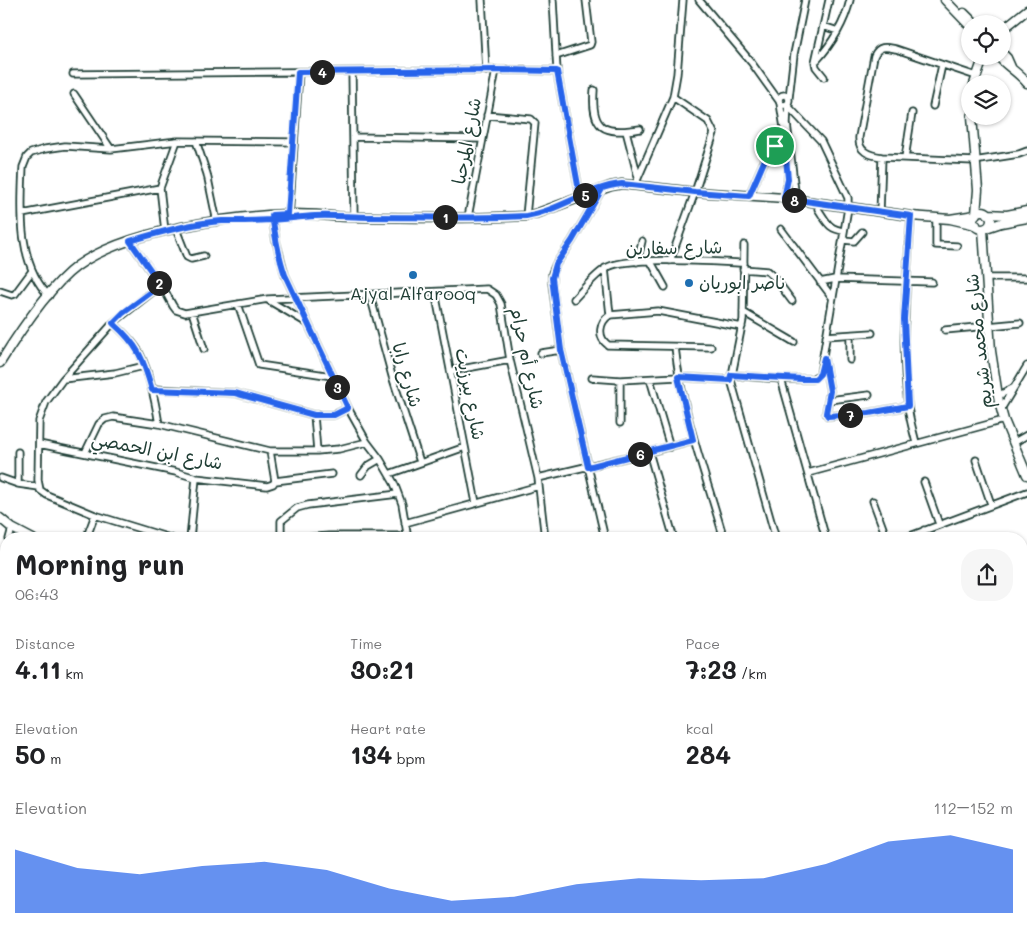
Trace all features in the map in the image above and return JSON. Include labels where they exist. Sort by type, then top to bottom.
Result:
[{"type":"street","points":[[482,0],[486,70]]},
{"type":"street","points":[[553,0],[557,71],[580,196]]},
{"type":"street","points":[[556,56],[590,45],[586,0]]},
{"type":"street","points":[[635,185],[674,97],[683,0]]},
{"type":"street","points":[[699,0],[780,102]]},
{"type":"street","points":[[796,200],[786,99],[805,0]]},
{"type":"street","points":[[824,77],[816,67],[815,62],[829,0]]},
{"type":"street","points":[[815,62],[828,48],[838,31],[846,15],[850,0]]},
{"type":"street","points":[[946,0],[961,16]]},
{"type":"street","points":[[952,0],[966,15]]},
{"type":"street","points":[[1011,23],[1027,10]]},
{"type":"street","points":[[823,26],[838,31]]},
{"type":"street","points":[[964,75],[942,65],[884,46],[879,49],[875,54],[859,142],[861,149],[869,154],[882,157],[974,161],[1027,151]]},
{"type":"street","points":[[933,106],[942,65]]},
{"type":"street","points":[[1007,65],[1026,80]]},
{"type":"street","name":"شارع المرحبا","points":[[468,217],[496,70]]},
{"type":"street","points":[[73,74],[557,71]]},
{"type":"street","points":[[291,216],[298,72]]},
{"type":"street","points":[[352,72],[354,217]]},
{"type":"street","points":[[592,378],[620,380],[678,377],[812,379],[820,374],[843,240],[848,198],[821,140],[786,99],[766,82]]},
{"type":"street","points":[[594,90],[594,110],[597,120],[602,127],[607,130],[626,131],[640,129]]},
{"type":"street","points":[[74,94],[111,149]]},
{"type":"street","points":[[784,198],[788,179],[780,96],[786,99]]},
{"type":"street","points":[[670,261],[713,139],[713,128],[708,120],[674,97]]},
{"type":"street","points":[[905,158],[912,113]]},
{"type":"street","points":[[488,115],[531,119],[535,122],[526,216]]},
{"type":"street","points":[[972,125],[974,161],[981,214]]},
{"type":"street","points":[[626,131],[638,177]]},
{"type":"street","points":[[353,137],[482,139]]},
{"type":"street","points":[[749,196],[766,157],[784,138]]},
{"type":"street","points":[[49,296],[38,283],[32,271],[24,238],[22,214],[23,166],[27,156],[45,149],[65,146],[111,149],[178,140],[294,142]]},
{"type":"street","points":[[165,231],[160,188],[178,140]]},
{"type":"street","points":[[196,141],[207,174],[219,222]]},
{"type":"street","points":[[880,212],[882,157]]},
{"type":"street","points":[[0,363],[18,335],[64,277],[79,265],[96,255],[130,241],[165,231],[219,222],[291,216],[526,216],[543,212],[580,196],[615,185],[635,185],[695,192],[784,198],[911,216],[950,219],[982,227],[1027,218]]},
{"type":"street","points":[[22,214],[160,188]]},
{"type":"street","points":[[602,189],[552,273],[552,284],[561,350],[603,532]]},
{"type":"street","points":[[818,209],[829,226],[836,230],[844,231]]},
{"type":"street","points":[[950,219],[981,214],[1006,215],[1027,212]]},
{"type":"street","points":[[981,214],[974,219],[982,227]]},
{"type":"street","points":[[981,214],[991,220],[982,227]]},
{"type":"street","points":[[911,216],[906,282],[905,345],[908,406],[916,442]]},
{"type":"street","points":[[271,218],[285,275],[348,408],[367,442],[389,474],[398,494],[406,532]]},
{"type":"street","points":[[936,218],[936,245],[957,246]]},
{"type":"street","name":"شارع محمد شريم","points":[[982,227],[993,368],[998,396],[1004,420],[1027,475]]},
{"type":"street","points":[[176,229],[186,258],[192,259],[204,256]]},
{"type":"street","points":[[781,229],[832,297]]},
{"type":"street","points":[[843,240],[854,241],[862,232]]},
{"type":"street","points":[[130,241],[176,310],[184,313],[192,312],[204,349]]},
{"type":"street","points":[[637,262],[642,241]]},
{"type":"street","points":[[744,245],[742,327],[731,377],[774,532]]},
{"type":"street","name":"شارع سفارين","points":[[711,347],[607,344],[602,339],[601,329],[604,320],[610,315],[605,268],[617,264],[670,261],[744,266],[767,271],[774,277],[792,301]]},
{"type":"street","points":[[651,262],[665,286]]},
{"type":"street","points":[[574,299],[605,268]]},
{"type":"street","points":[[0,291],[15,294],[32,271]]},
{"type":"street","points":[[987,278],[1027,278]]},
{"type":"street","points":[[820,282],[835,280],[932,282]]},
{"type":"street","points":[[150,532],[95,515],[47,496],[39,487],[38,480],[39,421],[41,411],[46,402],[63,379],[113,323],[123,313],[161,285]]},
{"type":"street","name":"شارع أم حرام","points":[[192,312],[268,299],[487,289],[494,292],[501,304],[510,360],[538,478],[545,532]]},
{"type":"street","name":"شارع بيرزيت","points":[[435,292],[476,502]]},
{"type":"street","name":"شارع رابا","points":[[370,295],[394,385],[420,462]]},
{"type":"street","points":[[268,299],[309,324]]},
{"type":"street","points":[[238,304],[259,365],[332,376]]},
{"type":"street","points":[[610,315],[658,312],[742,327]]},
{"type":"street","points":[[743,312],[794,342]]},
{"type":"street","points":[[113,323],[135,346],[152,390],[159,424]]},
{"type":"street","points":[[945,330],[1020,323]]},
{"type":"street","points":[[826,336],[872,333]]},
{"type":"street","points":[[850,334],[850,360]]},
{"type":"street","points":[[675,347],[678,377],[693,440],[722,532]]},
{"type":"street","points":[[541,353],[561,350]]},
{"type":"street","points":[[824,358],[829,382],[829,400],[826,413],[828,416],[869,413],[908,406]]},
{"type":"street","points":[[451,371],[510,360]]},
{"type":"street","points":[[63,379],[115,373],[144,366]]},
{"type":"street","points":[[1001,409],[1027,366]]},
{"type":"street","points":[[650,379],[670,447]]},
{"type":"street","points":[[781,379],[824,532]]},
{"type":"street","points":[[620,380],[620,423]]},
{"type":"street","points":[[998,396],[1013,388]]},
{"type":"street","points":[[152,390],[235,393],[314,415],[334,415],[348,408]]},
{"type":"street","points":[[829,400],[869,395]]},
{"type":"street","points":[[314,415],[318,451]]},
{"type":"street","points":[[85,452],[99,424],[109,417],[159,424],[270,451],[318,451],[345,448],[367,442]]},
{"type":"street","points":[[808,473],[916,442],[1004,420]]},
{"type":"street","points":[[1013,443],[1027,435]]},
{"type":"street","points":[[538,478],[693,440]]},
{"type":"street","name":"شارع ابن الحمصي","points":[[39,444],[85,452],[196,478],[273,483],[332,474]]},
{"type":"street","points":[[389,474],[465,447]]},
{"type":"street","points":[[270,451],[273,483]]},
{"type":"street","points":[[18,452],[18,484]]},
{"type":"street","points":[[649,452],[672,532]]},
{"type":"street","points":[[361,475],[368,466],[380,459]]},
{"type":"street","points":[[976,460],[991,504]]},
{"type":"street","points":[[1,478],[18,484],[39,487]]},
{"type":"street","points":[[191,532],[196,478]]},
{"type":"street","points":[[924,482],[939,524]]},
{"type":"street","points":[[405,522],[539,486]]},
{"type":"street","points":[[919,532],[1027,492]]},
{"type":"street","points":[[281,532],[280,524],[283,518],[303,506],[398,494]]},
{"type":"street","points":[[873,501],[884,532]]},
{"type":"street","points":[[89,532],[95,515]]},
{"type":"street","points":[[0,518],[20,532]]},
{"type":"street","points":[[11,532],[12,528]]},
{"type":"place","name":"Ajyal Alfarooq","points":[[413,275]]},
{"type":"place","name":"ناصر ابوريان","points":[[689,283]]},
{"type":"route","points":[[775,146],[766,157],[749,196],[622,184],[611,186],[580,196],[538,214],[526,216],[317,216],[289,218],[273,220],[248,222],[222,221],[154,234],[130,241],[161,285],[123,313],[113,323],[126,335],[139,352],[152,390],[235,393],[314,415],[338,414],[348,408],[285,275],[280,260],[274,230],[273,220],[272,215],[288,214],[291,194],[298,72],[557,71],[580,196],[602,189],[552,273],[561,350],[588,467],[693,440],[678,377],[730,380],[731,375],[781,379],[812,379],[817,378],[820,374],[824,358],[830,391],[826,413],[828,416],[869,413],[908,406],[904,319],[911,216],[784,198],[788,179],[784,138],[775,146]]}]
